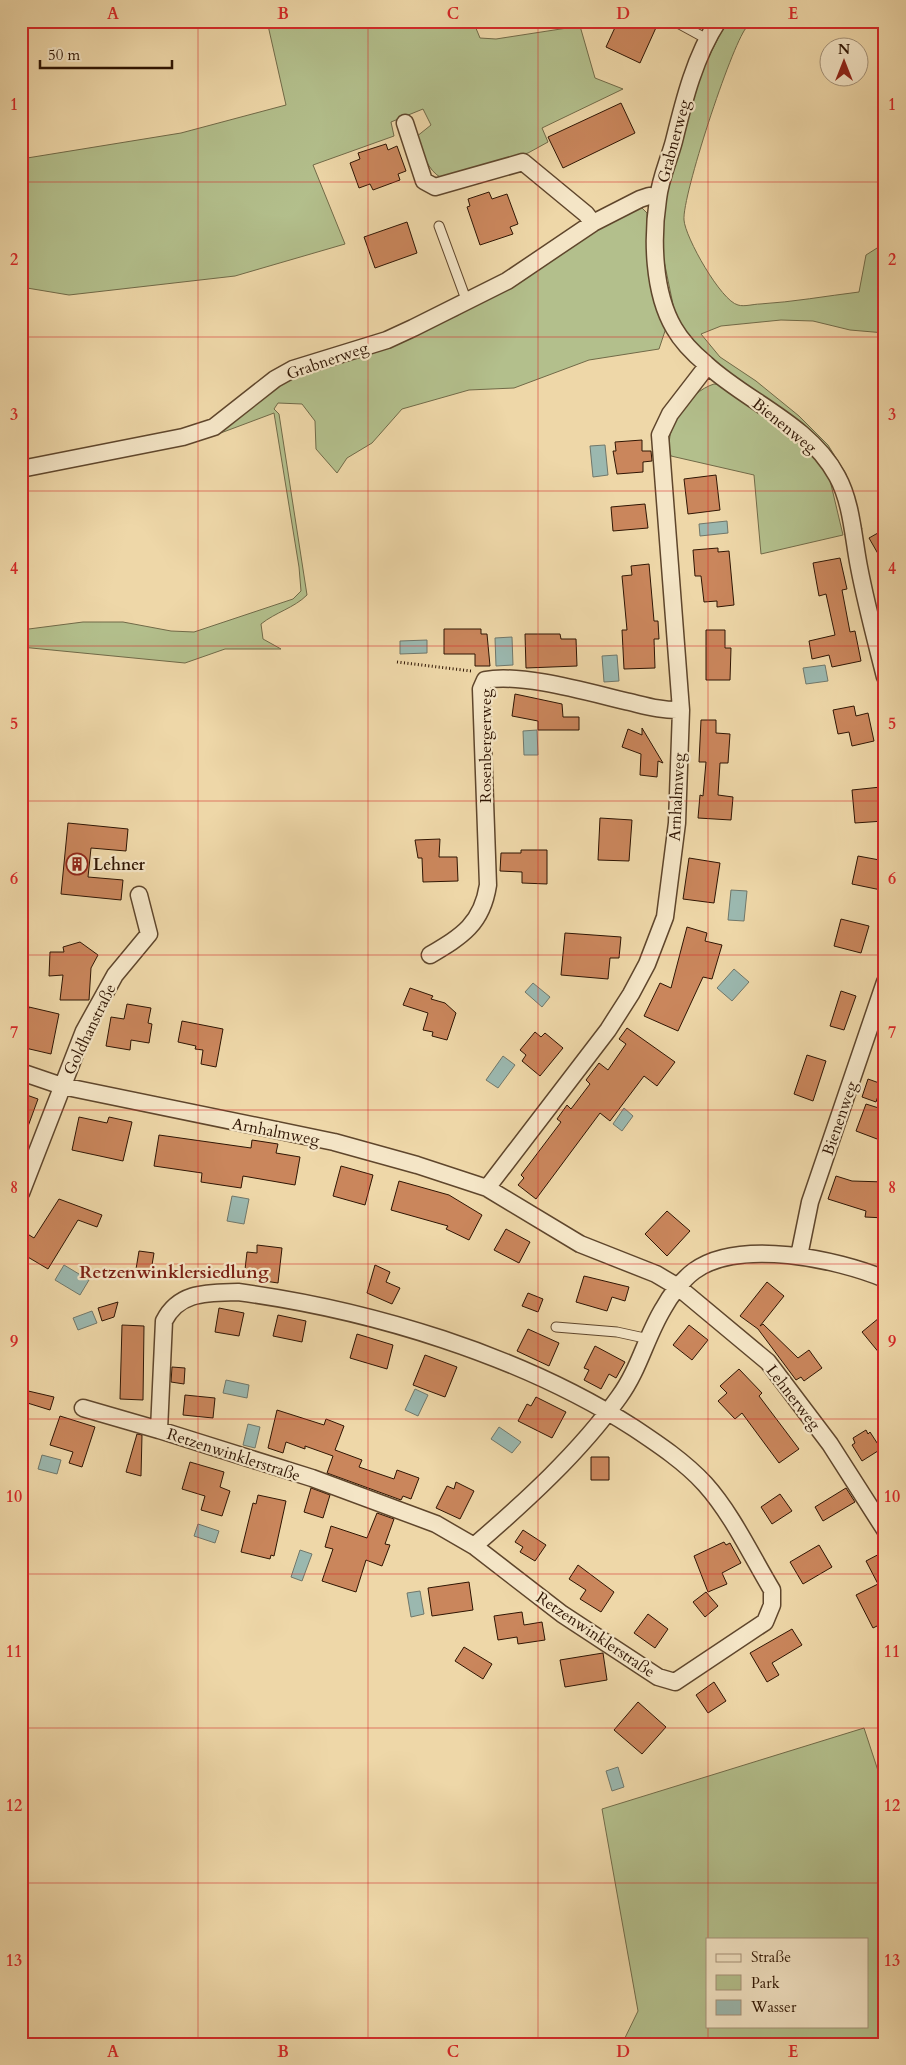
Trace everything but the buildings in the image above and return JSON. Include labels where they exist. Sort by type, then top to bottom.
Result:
[{"type":"street","name":"Grabnerweg","points":[[21,469],[200,432],[221,422],[275,379],[293,369],[386,340],[467,302],[549,255],[593,223],[640,199],[649,196],[658,198],[684,99],[707,39],[718,21]]},
{"type":"street","points":[[404,123],[424,181],[435,187],[523,162],[586,214],[593,223]]},
{"type":"street","name":"Bienenweg","points":[[658,198],[654,240],[655,261],[666,309],[673,327],[686,345],[707,366],[792,428],[826,459],[837,476],[849,511],[859,568],[885,677]]},
{"type":"street","name":"Arnhalmweg","points":[[487,1188],[608,1030],[632,994],[647,964],[665,917],[677,823],[681,710],[660,435],[670,414],[707,366]]},
{"type":"street","name":"Rosenbergerweg","points":[[430,955],[460,938],[474,921],[485,900],[488,885],[481,689],[485,680],[526,681],[594,694],[661,710],[681,710]]},
{"type":"street","name":"Goldhanstraße","points":[[62,1086],[84,1031],[115,975],[149,934],[139,895]]},
{"type":"street","name":"Bienenweg","points":[[799,1256],[810,1202],[885,982]]},
{"type":"street","name":"Arnhalmweg","points":[[21,1072],[62,1086],[334,1142],[418,1165],[487,1188],[580,1244],[656,1274],[678,1288]]},
{"type":"street","points":[[21,1193],[62,1086]]},
{"type":"street","points":[[474,1546],[542,1484],[608,1412],[629,1381],[663,1308],[694,1271],[711,1263],[734,1256],[777,1253],[799,1256],[885,1279]]},
{"type":"street","name":"Lehnerweg","points":[[678,1288],[768,1362],[830,1444],[885,1530]]},
{"type":"street","name":"Retzenwinklerstraße","points":[[84,1408],[159,1430],[366,1497],[436,1524],[474,1546],[562,1614],[658,1677],[675,1682],[698,1669],[765,1622],[772,1605],[772,1590],[705,1484],[659,1444],[608,1412],[562,1388],[485,1356],[372,1318],[284,1298],[238,1292],[204,1293],[186,1298],[171,1308],[164,1321],[159,1430]]},
{"type":"lane","points":[[674,21],[707,39]]},
{"type":"lane","points":[[439,226],[467,302]]},
{"type":"lane","points":[[556,1327],[617,1332],[649,1339]]},
{"type":"path","points":[[397,662],[471,671],[485,680]]},
{"type":"green space","points":[[267,21],[473,21],[480,38],[496,39],[580,26],[595,78],[623,89],[542,128],[548,142],[528,153],[442,178],[429,166],[416,137],[431,125],[423,109],[391,122],[394,136],[313,165],[345,244],[235,276],[69,295],[21,287],[21,159],[181,133],[286,105]]},
{"type":"green space","points":[[727,21],[755,21],[746,28],[739,41],[719,91],[699,154],[685,206],[684,220],[690,240],[705,267],[723,292],[731,301],[738,305],[746,306],[859,292],[866,255],[885,243],[885,333],[850,330],[813,321],[781,320],[721,326],[701,334],[720,357],[756,381],[799,416],[828,445],[846,474],[862,529],[858,531],[851,499],[777,410],[696,347],[676,319],[662,251],[662,214],[692,97],[705,64]]},
{"type":"green space","points":[[641,207],[647,213],[648,252],[666,328],[659,349],[589,360],[514,388],[469,390],[402,409],[372,443],[347,458],[337,473],[316,449],[315,421],[302,404],[278,403],[274,409],[279,414],[307,595],[261,624],[263,639],[281,649],[225,649],[185,663],[21,647],[21,630],[83,622],[123,622],[171,631],[194,632],[293,599],[301,591],[299,567],[274,413],[218,434],[281,381],[410,336],[457,316],[514,282],[608,220]]},
{"type":"green space","points":[[714,384],[722,385],[802,441],[829,476],[843,535],[761,554],[754,475],[671,456],[670,434],[679,413],[695,395],[704,388]]},
{"type":"green space","points":[[864,1728],[885,1792],[885,2044],[622,2044],[638,2011],[602,1809]]},
{"type":"water","points":[[605,445],[608,475],[593,477],[590,446]]},
{"type":"water","points":[[727,521],[728,533],[700,536],[699,524]]},
{"type":"water","points":[[512,637],[513,665],[496,666],[495,638]]},
{"type":"water","points":[[427,640],[427,653],[400,654],[400,641]]},
{"type":"water","points":[[617,655],[619,681],[604,682],[602,656]]},
{"type":"water","points":[[825,665],[828,681],[806,684],[803,668]]},
{"type":"water","points":[[537,730],[538,755],[524,755],[523,731]]},
{"type":"water","points":[[731,890],[747,891],[744,921],[728,920]]},
{"type":"water","points":[[734,969],[749,982],[732,1001],[717,988]]},
{"type":"water","points":[[533,983],[550,997],[542,1007],[525,992]]},
{"type":"water","points":[[503,1056],[515,1065],[498,1088],[486,1080]]},
{"type":"water","points":[[624,1108],[633,1116],[622,1131],[613,1124]]},
{"type":"water","points":[[232,1196],[249,1199],[244,1224],[227,1221]]},
{"type":"water","points":[[64,1265],[89,1280],[80,1295],[55,1280]]},
{"type":"water","points":[[92,1311],[97,1323],[78,1330],[73,1318]]},
{"type":"water","points":[[226,1380],[249,1385],[247,1398],[223,1393]]},
{"type":"water","points":[[415,1389],[428,1395],[418,1416],[405,1410]]},
{"type":"water","points":[[248,1424],[260,1427],[255,1448],[243,1445]]},
{"type":"water","points":[[499,1427],[521,1442],[512,1453],[491,1439]]},
{"type":"water","points":[[42,1455],[61,1460],[57,1474],[38,1469]]},
{"type":"water","points":[[198,1524],[219,1531],[215,1543],[194,1536]]},
{"type":"water","points":[[300,1550],[312,1554],[302,1581],[291,1577]]},
{"type":"water","points":[[420,1591],[424,1614],[411,1617],[407,1593]]},
{"type":"water","points":[[618,1767],[624,1787],[612,1791],[606,1771]]},
{"type":"place","name":"Lehner","points":[[77,864]]},
{"type":"district","name":"Retzenwinklersiedlung","points":[[174,1272]]}]
